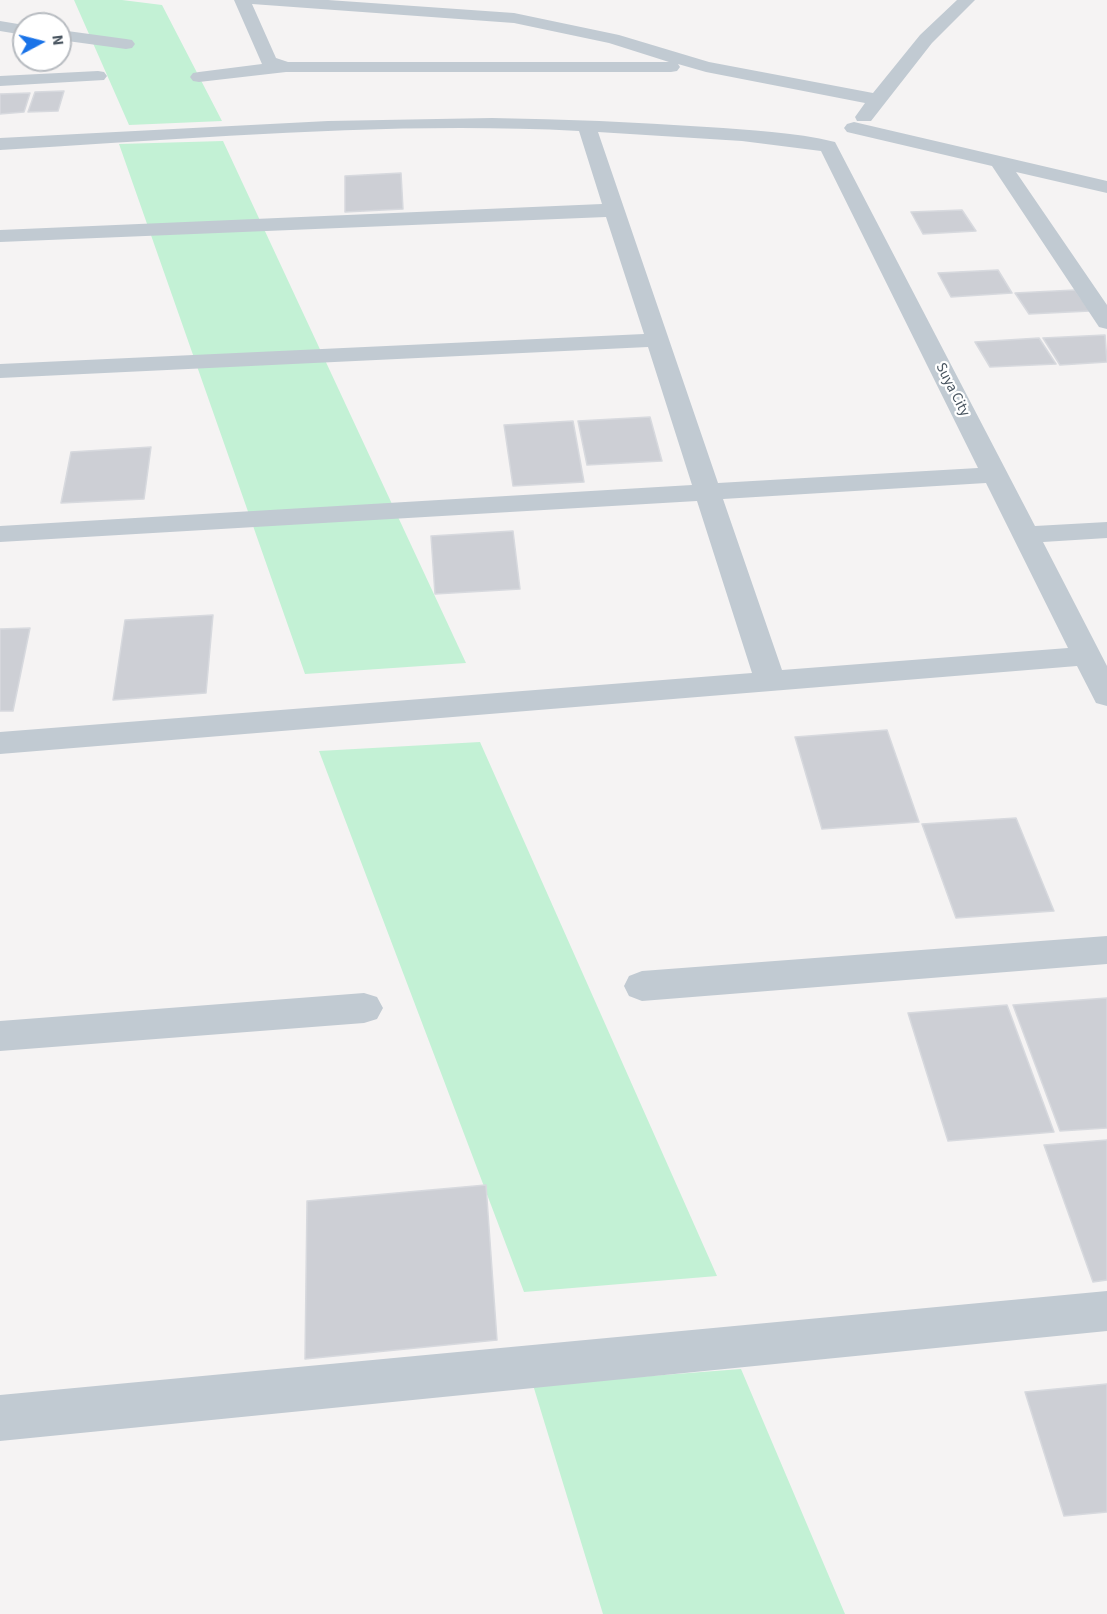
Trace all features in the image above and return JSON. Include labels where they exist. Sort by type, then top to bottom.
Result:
[{"type":"street","points":[[242,0],[269,61],[286,67]]},
{"type":"street","points":[[256,0],[514,18],[613,39],[706,67],[879,100]]},
{"type":"street","points":[[483,17],[507,0]]},
{"type":"street","points":[[0,144],[436,123],[586,124],[773,137],[828,146],[854,128],[879,100],[926,39],[967,0]]},
{"type":"street","points":[[514,18],[531,6]]},
{"type":"street","points":[[72,37],[126,45]]},
{"type":"street","points":[[199,77],[286,67],[706,67]]},
{"type":"street","points":[[0,81],[98,76]]},
{"type":"street","points":[[586,124],[770,681]]},
{"type":"street","points":[[854,128],[1107,188]]},
{"type":"street","name":"Suya City","points":[[828,146],[1107,696]]},
{"type":"street","points":[[999,162],[1107,322]]},
{"type":"street","points":[[0,236],[614,210]]},
{"type":"street","points":[[0,371],[657,340]]},
{"type":"street","points":[[0,534],[995,475]]},
{"type":"street","points":[[1026,535],[1107,530]]},
{"type":"street","points":[[0,743],[1086,656]]},
{"type":"street","points":[[642,986],[1107,950]]},
{"type":"street","points":[[0,1036],[364,1008]]},
{"type":"street","points":[[0,1418],[1107,1311]]},
{"type":"green space","points":[[74,0],[122,0],[162,5],[222,121],[129,125]]},
{"type":"green space","points":[[223,141],[466,663],[305,674],[119,144]]},
{"type":"green space","points":[[480,742],[717,1276],[524,1292],[319,751]]},
{"type":"green space","points":[[741,1369],[845,1614],[603,1614],[533,1385]]},
{"type":"building","points":[[64,91],[58,111],[28,112],[35,92]]},
{"type":"building","points":[[30,93],[24,112],[0,114],[0,94]]},
{"type":"building","points":[[401,173],[403,209],[345,212],[345,176]]},
{"type":"building","points":[[962,210],[976,231],[923,234],[911,212]]},
{"type":"building","points":[[998,270],[1012,293],[951,297],[938,273]]},
{"type":"building","points":[[1075,290],[1090,311],[1029,314],[1015,293]]},
{"type":"building","points":[[1105,335],[1107,362],[1060,365],[1043,338]]},
{"type":"building","points":[[1039,338],[1056,364],[990,367],[975,342]]},
{"type":"building","points":[[650,417],[662,461],[587,465],[578,421]]},
{"type":"building","points":[[573,421],[584,482],[513,486],[504,425]]},
{"type":"building","points":[[151,447],[144,499],[61,503],[71,452]]},
{"type":"building","points":[[513,531],[520,589],[435,594],[431,536]]},
{"type":"building","points":[[213,615],[206,693],[113,700],[125,620]]},
{"type":"building","points":[[30,628],[13,711],[0,711],[0,629]]},
{"type":"building","points":[[887,730],[919,822],[822,829],[795,737]]},
{"type":"building","points":[[1016,818],[1054,911],[956,918],[922,824]]},
{"type":"building","points":[[1107,998],[1107,1128],[1060,1131],[1013,1005]]},
{"type":"building","points":[[1007,1005],[1054,1132],[948,1141],[908,1013]]},
{"type":"building","points":[[1107,1140],[1107,1280],[1093,1282],[1044,1145]]},
{"type":"building","points":[[486,1185],[497,1340],[305,1359],[307,1201]]},
{"type":"building","points":[[1107,1384],[1107,1512],[1064,1516],[1025,1392]]}]
